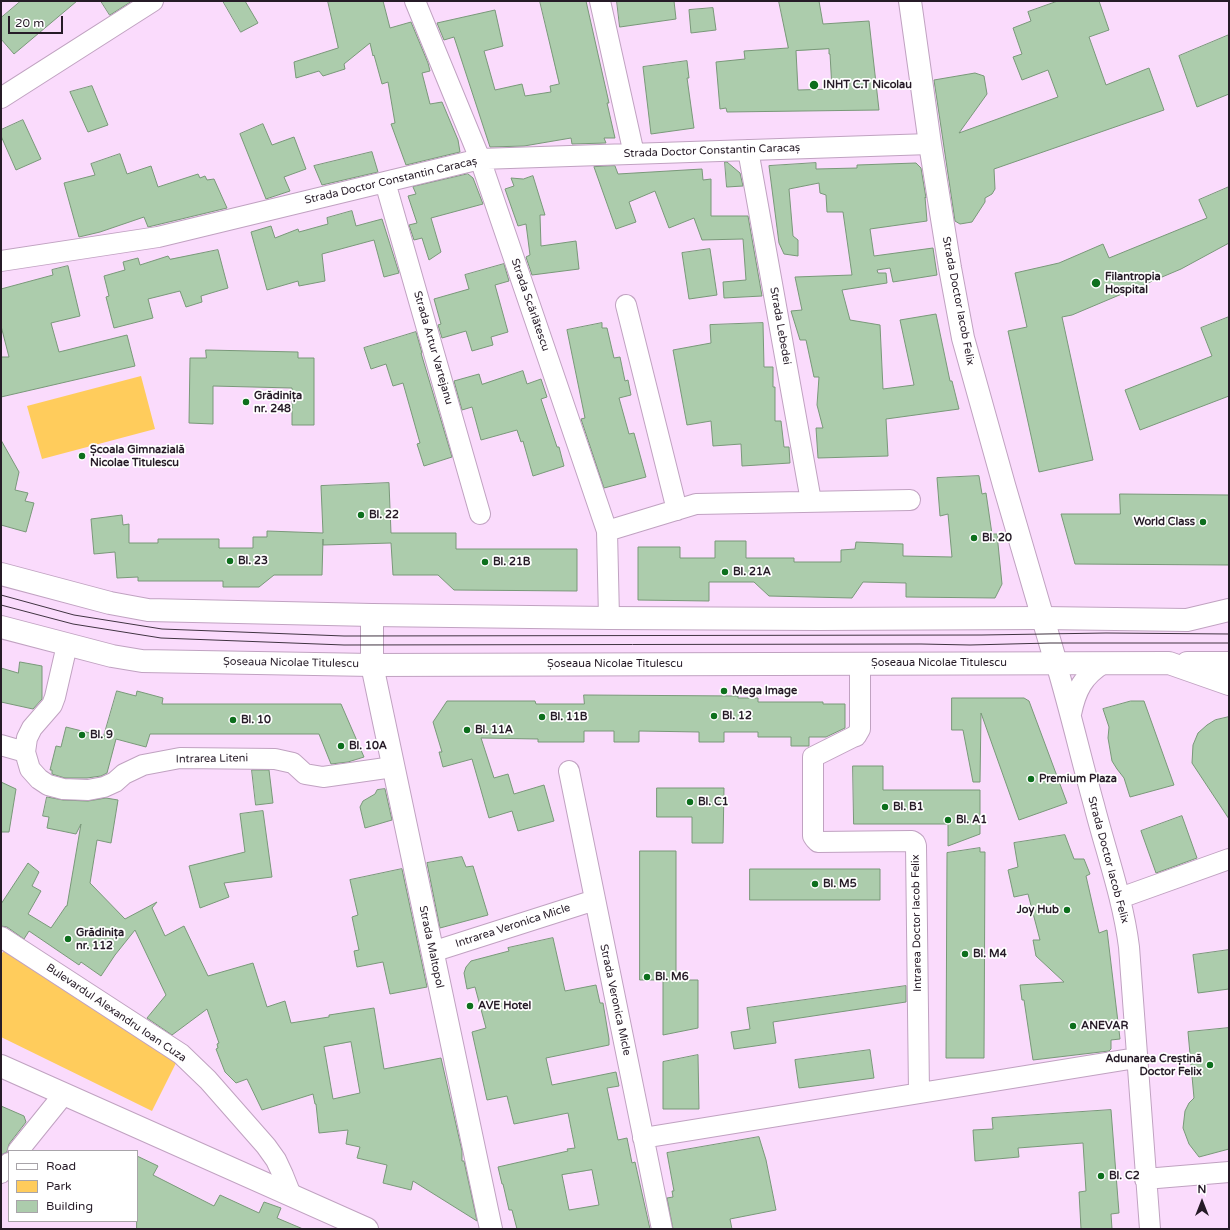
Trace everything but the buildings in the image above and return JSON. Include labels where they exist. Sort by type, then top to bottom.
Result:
[{"type":"main road","name":"Strada Doctor Iacob Felix","points":[[910,1],[930,144],[963,338],[1056,663]]},
{"type":"main road","points":[[1,574],[110,603],[148,610],[609,618],[1043,618],[1229,620]]},
{"type":"main road","points":[[1187,620],[1229,610]]},
{"type":"main road","name":"Strada Maltopol","points":[[372,615],[372,665],[491,1229]]},
{"type":"main road","name":"Șoseaua Nicolae Titulescu","points":[[1,627],[112,656],[142,661],[372,665],[1169,663],[1229,684]]},
{"type":"main road","points":[[1169,663],[1229,663]]},
{"type":"main road","points":[[1,1066],[367,1229]]},
{"type":"street","points":[[1,98],[153,1]]},
{"type":"street","name":"Strada Scărlătescu","points":[[416,1],[480,159],[607,531],[609,618]]},
{"type":"street","points":[[600,1],[634,154]]},
{"type":"street","name":"Strada Doctor Constantin Caracaș","points":[[1,261],[158,237],[480,159],[930,144]]},
{"type":"street","name":"Strada Lebedei","points":[[748,150],[811,501]]},
{"type":"street","name":"Strada Artur Vartejanu","points":[[385,182],[480,514]]},
{"type":"street","points":[[626,305],[677,510]]},
{"type":"street","points":[[607,531],[696,504],[910,500]]},
{"type":"street","points":[[1,745],[25,752],[27,738],[32,728],[52,705],[56,697],[67,645]]},
{"type":"street","name":"Strada Doctor Iacob Felix","points":[[1056,663],[1071,714],[1093,804],[1120,898],[1125,921],[1150,1229]]},
{"type":"street","points":[[1071,714],[1076,695],[1084,680],[1096,668],[1104,663]]},
{"type":"street","name":"Intrarea Doctor Iacob Felix","points":[[860,664],[860,728],[856,736],[813,757],[813,836],[818,842],[912,841],[915,843],[919,1093]]},
{"type":"street","name":"Intrarea Liteni","points":[[25,752],[30,769],[39,779],[48,785],[63,789],[88,790],[104,787],[115,782],[124,774],[143,765],[180,758],[275,759],[293,763],[305,774],[323,777],[393,767]]},
{"type":"street","name":"Strada Veronica Micle","points":[[568,771],[662,1229]]},
{"type":"street","points":[[1120,898],[1229,859]]},
{"type":"street","name":"Intrarea Veronica Micle","points":[[432,952],[595,900]]},
{"type":"street","name":"Bulevardul Alexandru Ioan Cuza","points":[[1,937],[165,1042],[190,1062],[208,1080],[266,1146],[281,1170],[291,1195]]},
{"type":"street","points":[[643,1138],[1136,1058]]},
{"type":"street","points":[[19,1150],[64,1094]]},
{"type":"street","points":[[1,1173],[8,1164]]},
{"type":"street","points":[[1145,1179],[1229,1172]]},
{"type":"green space","points":[[141,376],[155,429],[42,459],[27,406]]},
{"type":"green space","points":[[4,951],[177,1061],[152,1111],[1,1037],[1,954]]},
{"type":"tram line","points":[[1,595],[74,615],[162,629],[344,636],[982,635],[1106,633],[1229,634]]},
{"type":"tram line","points":[[1,605],[73,624],[161,638],[344,645],[970,645],[1050,643],[1229,643]]},
{"type":"place","name":"INHT C.T Nicolau","points":[[814,85]]},
{"type":"place","name":"Filantropia Hospital","points":[[1096,283]]},
{"type":"place","name":"Grădinița nr. 248","points":[[246,402]]},
{"type":"place","name":"Școala Gimnazială Nicolae Titulescu","points":[[82,456]]},
{"type":"place","name":"Bl. 22","points":[[361,515]]},
{"type":"place","name":"World Class","points":[[1203,522]]},
{"type":"place","name":"Bl. 20","points":[[974,538]]},
{"type":"place","name":"Bl. 23","points":[[230,561]]},
{"type":"place","name":"Bl. 21B","points":[[485,562]]},
{"type":"place","name":"Bl. 21A","points":[[725,572]]},
{"type":"place","name":"Mega Image","points":[[724,691]]},
{"type":"place","name":"Bl. 12","points":[[714,716]]},
{"type":"place","name":"Bl. 11B","points":[[542,717]]},
{"type":"place","name":"Bl. 10","points":[[233,720]]},
{"type":"place","name":"Bl. 11A","points":[[467,730]]},
{"type":"place","name":"Bl. 9","points":[[82,735]]},
{"type":"place","name":"Bl. 10A","points":[[341,746]]},
{"type":"place","name":"Premium Plaza","points":[[1031,779]]},
{"type":"place","name":"Bl. C1","points":[[690,802]]},
{"type":"place","name":"Bl. B1","points":[[885,807]]},
{"type":"place","name":"Bl. A1","points":[[948,820]]},
{"type":"place","name":"Bl. M5","points":[[815,884]]},
{"type":"place","name":"Joy Hub","points":[[1067,910]]},
{"type":"place","name":"Grădinița nr. 112","points":[[68,939]]},
{"type":"place","name":"Bl. M4","points":[[965,954]]},
{"type":"place","name":"Bl. M6","points":[[647,977]]},
{"type":"place","name":"AVE Hotel","points":[[470,1006]]},
{"type":"place","name":"ANEVAR","points":[[1073,1026]]},
{"type":"place","name":"Adunarea Creștină Doctor Felix","points":[[1210,1065]]},
{"type":"place","name":"Bl. C2","points":[[1101,1176]]}]
